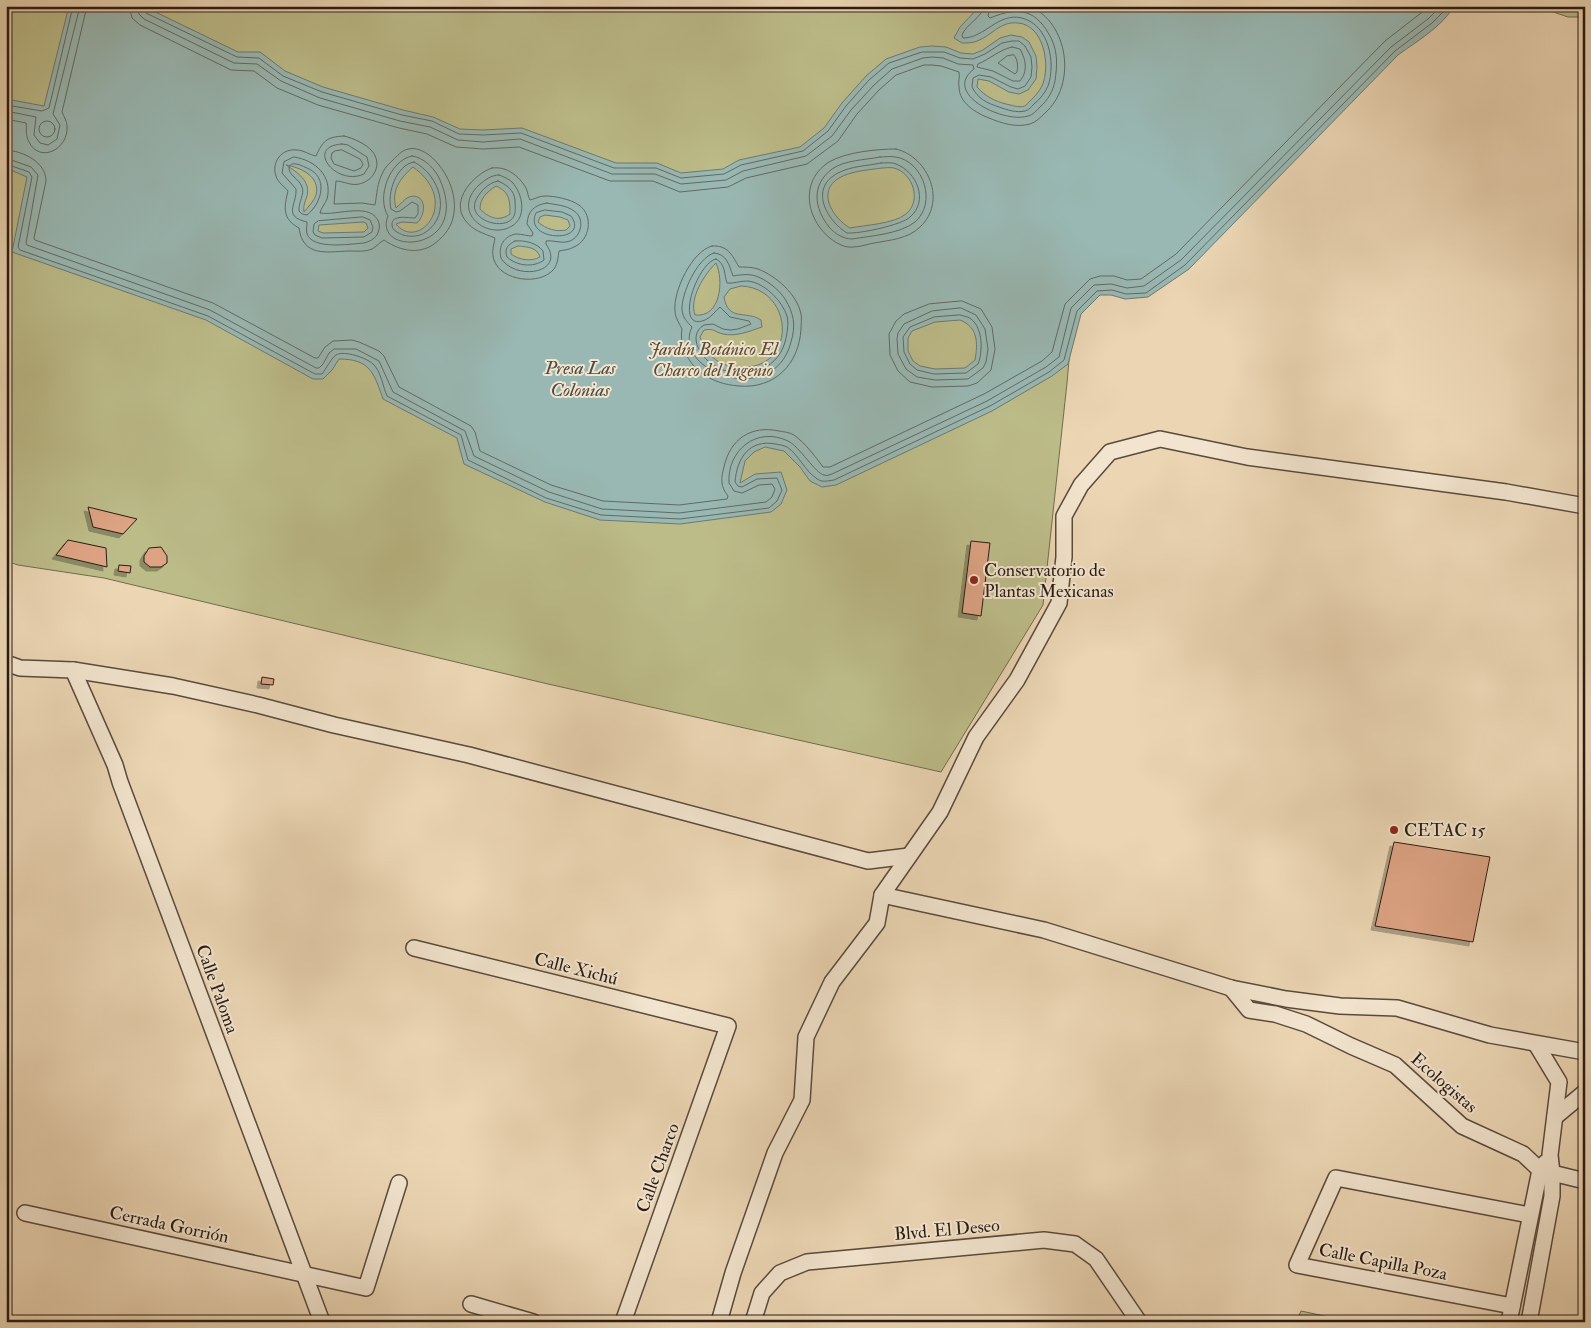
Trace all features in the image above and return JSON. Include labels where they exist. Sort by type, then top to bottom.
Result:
[{"type":"street","points":[[719,1322],[733,1273],[775,1153],[802,1100],[806,1037],[832,982],[877,923],[882,895],[940,812],[976,737],[1017,680],[1059,603],[1064,557],[1064,516],[1081,485],[1110,452],[1160,439],[1246,457],[1506,492],[1585,506]]},
{"type":"street","points":[[6,663],[20,668],[73,670],[173,686],[258,705],[334,725],[469,755],[868,860],[909,856]]},
{"type":"street","name":"Calle Paloma","points":[[73,670],[115,765],[227,1072],[322,1322]]},
{"type":"street","points":[[882,895],[1044,930],[1231,988],[1286,999],[1340,1006],[1397,1008],[1490,1035],[1585,1052]]},
{"type":"street","name":"Calle Xichú","points":[[414,948],[728,1026]]},
{"type":"street","name":"Ecologistas","points":[[1231,988],[1249,1010],[1275,1014],[1306,1024],[1350,1046],[1395,1065],[1462,1126],[1523,1154],[1546,1172]]},
{"type":"street","name":"Calle Charco","points":[[623,1322],[728,1026]]},
{"type":"street","points":[[1509,1322],[1530,1215],[1546,1172],[1550,1155],[1559,1082],[1536,1044]]},
{"type":"street","points":[[1555,1117],[1585,1092]]},
{"type":"street","points":[[1546,1172],[1585,1181]]},
{"type":"street","points":[[1529,1322],[1552,1196],[1546,1172]]},
{"type":"street","name":"Calle Capilla Poza","points":[[1512,1306],[1297,1265],[1336,1178],[1530,1215]]},
{"type":"street","name":"Cerrada Gorrión","points":[[25,1213],[366,1288],[399,1183]]},
{"type":"street","name":"Blvd. El Deseo","points":[[753,1322],[762,1293],[780,1273],[807,1262],[1044,1240],[1075,1244],[1096,1259],[1139,1322]]},
{"type":"street","points":[[471,1304],[533,1322]]},
{"type":"green space","name":"Jardín Botánico El Charco del Ingenio","points":[[6,6],[1081,6],[1084,190],[1067,383],[1043,605],[941,772],[548,684],[104,578],[18,565],[6,561]]},
{"type":"green space","points":[[1536,6],[1585,6],[1585,17],[1568,17]]},
{"type":"green space","points":[[1301,1311],[1353,1322],[1296,1322]]},
{"type":"water","name":"Presa Las Colonias","points":[[69,6],[143,6],[238,52],[260,52],[285,71],[323,87],[433,117],[460,129],[522,128],[616,163],[657,163],[681,173],[723,169],[739,160],[800,147],[824,128],[842,103],[866,76],[886,59],[920,47],[946,47],[961,53],[973,54],[983,50],[1000,38],[1011,35],[1022,37],[1029,42],[1036,56],[1036,79],[1028,90],[1019,94],[1009,92],[989,81],[978,79],[977,87],[987,96],[998,101],[1020,107],[1025,106],[1040,90],[1045,78],[1045,58],[1039,39],[1027,25],[1018,23],[1001,26],[974,42],[962,43],[954,38],[960,27],[980,6],[1454,6],[1443,21],[1398,55],[1189,269],[1148,297],[1125,299],[1111,295],[1100,295],[1081,314],[1068,364],[1052,376],[992,411],[836,485],[822,487],[810,481],[800,467],[784,451],[765,447],[754,452],[745,461],[740,483],[755,474],[781,472],[787,490],[781,504],[771,512],[680,524],[600,520],[545,502],[464,464],[457,438],[383,399],[377,382],[369,369],[358,362],[339,359],[323,379],[313,379],[206,320],[12,252],[27,177],[6,168],[6,99],[44,106]],"holes":[[[286,165],[303,170],[312,178],[317,188],[315,197],[304,212],[308,191],[307,186],[305,181]],[[413,167],[427,181],[434,195],[435,208],[431,219],[424,227],[415,232],[405,231],[396,224],[402,222],[417,223],[424,209],[419,197],[414,196],[407,198],[396,208],[396,190],[404,176]],[[882,168],[894,168],[901,171],[906,175],[913,188],[914,202],[911,208],[906,214],[894,220],[850,228],[833,211],[829,205],[828,197],[832,184],[839,178],[854,172]],[[496,186],[501,188],[507,194],[510,214],[502,218],[494,218],[483,212],[480,209],[480,205],[487,193]],[[545,215],[568,220],[570,226],[566,230],[559,231],[538,222],[540,217]],[[363,222],[366,223],[368,228],[364,232],[323,233],[318,231],[319,225]],[[521,246],[534,249],[540,257],[525,260],[511,254],[511,249]],[[716,263],[720,279],[718,296],[710,311],[695,315],[694,301],[696,294],[707,274]],[[741,286],[759,290],[772,300],[780,314],[782,329],[780,345],[771,357],[757,365],[736,367],[723,364],[713,358],[705,349],[700,337],[704,330],[733,335],[762,327],[761,320],[734,313],[726,305],[724,297],[730,289]],[[960,320],[970,327],[975,336],[975,360],[965,368],[935,369],[920,366],[913,361],[908,351],[908,338],[912,331],[935,322]]]},
{"type":"building","points":[[88,507],[137,519],[123,534],[93,527]]},
{"type":"building","points":[[68,540],[106,548],[107,567],[56,555]]},
{"type":"building","points":[[971,541],[990,543],[981,616],[962,613]]},
{"type":"building","points":[[161,547],[167,556],[167,563],[161,567],[150,567],[144,562],[144,556],[149,548]]},
{"type":"building","points":[[119,565],[131,566],[130,573],[118,571]]},
{"type":"building","points":[[262,677],[274,679],[273,685],[261,684]]},
{"type":"building","name":"CETAC 15","points":[[1394,842],[1490,857],[1473,942],[1375,926]]},
{"type":"place","name":"Conservatorio de Plantas Mexicanas","points":[[974,580]]},
{"type":"place","name":"CETAC 15","points":[[1394,830]]}]
